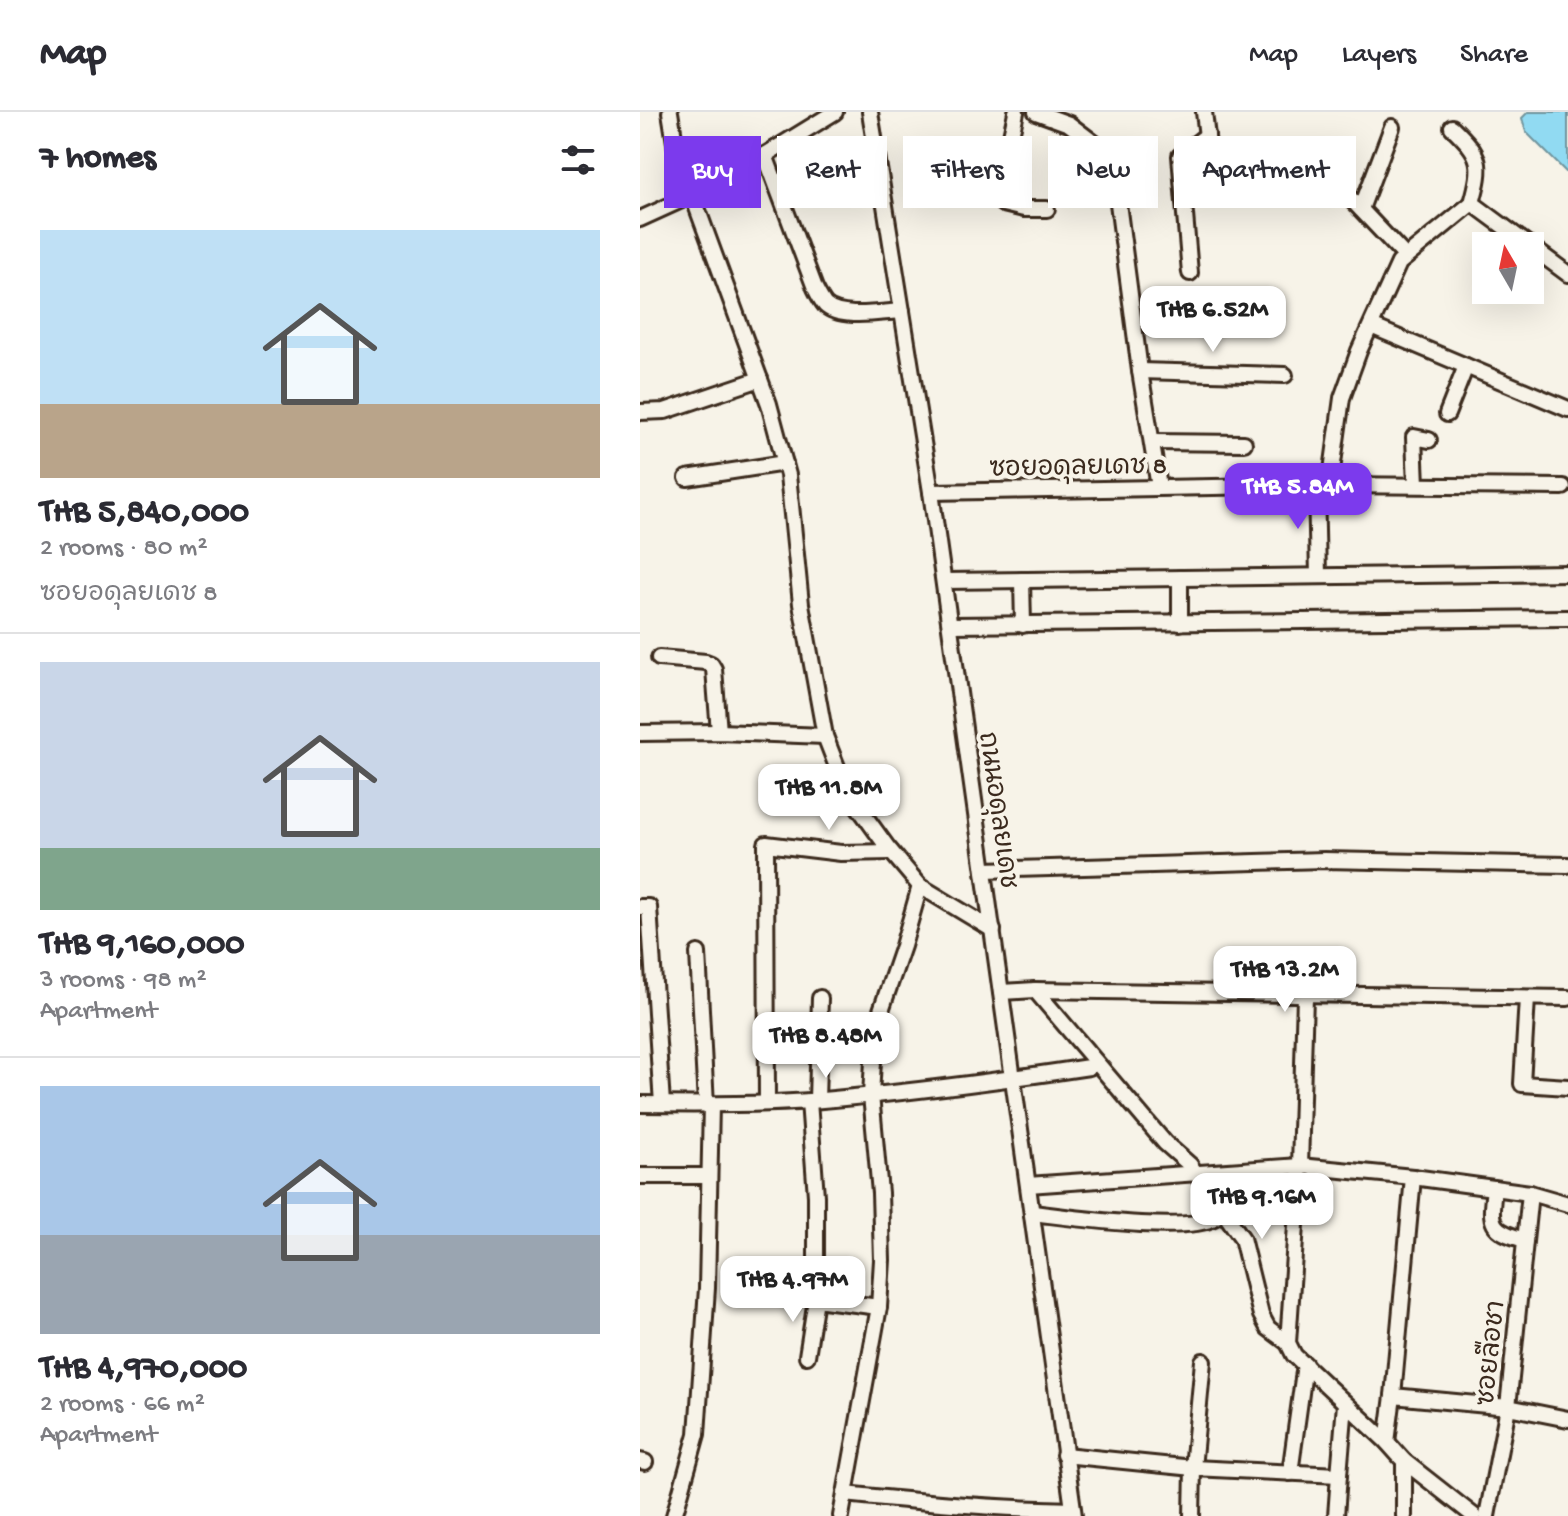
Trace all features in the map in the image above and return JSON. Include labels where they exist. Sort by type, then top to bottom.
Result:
[{"type":"street","points":[[670,112],[675,136]]},
{"type":"street","points":[[761,157],[835,112]]},
{"type":"street","name":"ถนนอดุลยเดช","points":[[870,112],[944,581],[1073,1513]]},
{"type":"street","points":[[1016,112],[1002,187],[1003,204],[1015,208],[1047,209]]},
{"type":"street","points":[[1036,112],[1069,124],[1094,143],[1108,169],[1118,203],[1159,487]]},
{"type":"street","points":[[1204,112],[1208,145],[1219,155],[1249,155],[1276,161],[1317,177],[1351,199],[1406,257]]},
{"type":"street","points":[[1361,209],[1392,127]]},
{"type":"street","points":[[1318,576],[1323,485],[1342,398],[1359,351],[1399,263],[1472,203],[1479,177],[1479,162],[1471,147],[1452,127]]},
{"type":"street","points":[[1190,273],[1180,156],[1207,135]]},
{"type":"street","points":[[765,155],[815,288],[826,305],[845,314],[902,311]]},
{"type":"street","points":[[1472,203],[1568,274]]},
{"type":"street","points":[[640,219],[664,208]]},
{"type":"street","points":[[693,208],[760,379],[785,463],[801,604],[825,736],[846,790],[920,886],[993,930]]},
{"type":"street","points":[[1371,326],[1568,409]]},
{"type":"street","points":[[1447,414],[1466,366]]},
{"type":"street","points":[[1140,371],[1285,375]]},
{"type":"street","points":[[640,412],[665,411],[760,379]]},
{"type":"street","points":[[1416,485],[1414,437],[1429,440]]},
{"type":"street","points":[[1152,442],[1244,443]]},
{"type":"street","points":[[687,478],[785,463]]},
{"type":"street","name":"ซอยอดุลยเดช 8","points":[[931,492],[1323,485],[1563,487]]},
{"type":"street","points":[[944,581],[1568,573]]},
{"type":"street","points":[[1180,578],[1180,623]]},
{"type":"street","points":[[1022,580],[1023,625]]},
{"type":"street","points":[[950,625],[1568,618]]},
{"type":"street","points":[[659,658],[711,664],[719,732]]},
{"type":"street","points":[[640,733],[825,736]]},
{"type":"street","points":[[767,1102],[766,844],[841,853],[891,852]]},
{"type":"street","points":[[984,870],[1324,860],[1568,865]]},
{"type":"street","points":[[841,1516],[879,1307],[882,1260],[880,1193],[871,1095],[875,1028],[920,886]]},
{"type":"street","points":[[640,907],[649,907],[648,998],[662,1104]]},
{"type":"street","points":[[674,1516],[697,1434],[707,1288],[708,1105],[698,953]]},
{"type":"street","points":[[1035,990],[1165,1143],[1196,1172],[1223,1210],[1242,1238],[1261,1315],[1268,1328],[1288,1343],[1294,1355],[1404,1461],[1474,1516]]},
{"type":"street","points":[[1001,992],[1568,998]]},
{"type":"street","points":[[1288,1343],[1300,1166],[1305,996]]},
{"type":"street","points":[[807,1356],[816,1299],[813,1100],[820,998]]},
{"type":"street","points":[[1527,998],[1522,1084],[1568,1087]]},
{"type":"street","points":[[640,1104],[708,1105],[813,1100],[1089,1067]]},
{"type":"street","points":[[1028,1185],[1300,1166],[1530,1193],[1568,1204]]},
{"type":"street","points":[[640,1176],[709,1176]]},
{"type":"street","points":[[1387,1442],[1413,1177]]},
{"type":"street","points":[[1494,1188],[1491,1210],[1496,1228],[1508,1236],[1525,1240]]},
{"type":"street","name":"ซอยลือชา","points":[[1487,1516],[1508,1407],[1530,1193]]},
{"type":"street","points":[[1032,1213],[1165,1225],[1206,1221],[1223,1210]]},
{"type":"street","points":[[816,1299],[879,1307]]},
{"type":"street","points":[[1192,1516],[1193,1468],[1203,1361]]},
{"type":"street","points":[[1290,1473],[1305,1364]]},
{"type":"street","points":[[1393,1396],[1508,1407],[1568,1419]]},
{"type":"street","points":[[1336,1516],[1345,1404]]},
{"type":"street","points":[[1064,1455],[1193,1468],[1339,1475]]},
{"type":"street","points":[[1404,1461],[1404,1516]]},
{"type":"street","points":[[845,1494],[924,1510],[1006,1509],[1073,1513]]},
{"type":"water","points":[[1528,112],[1568,112],[1568,174],[1526,132],[1522,118]]}]
